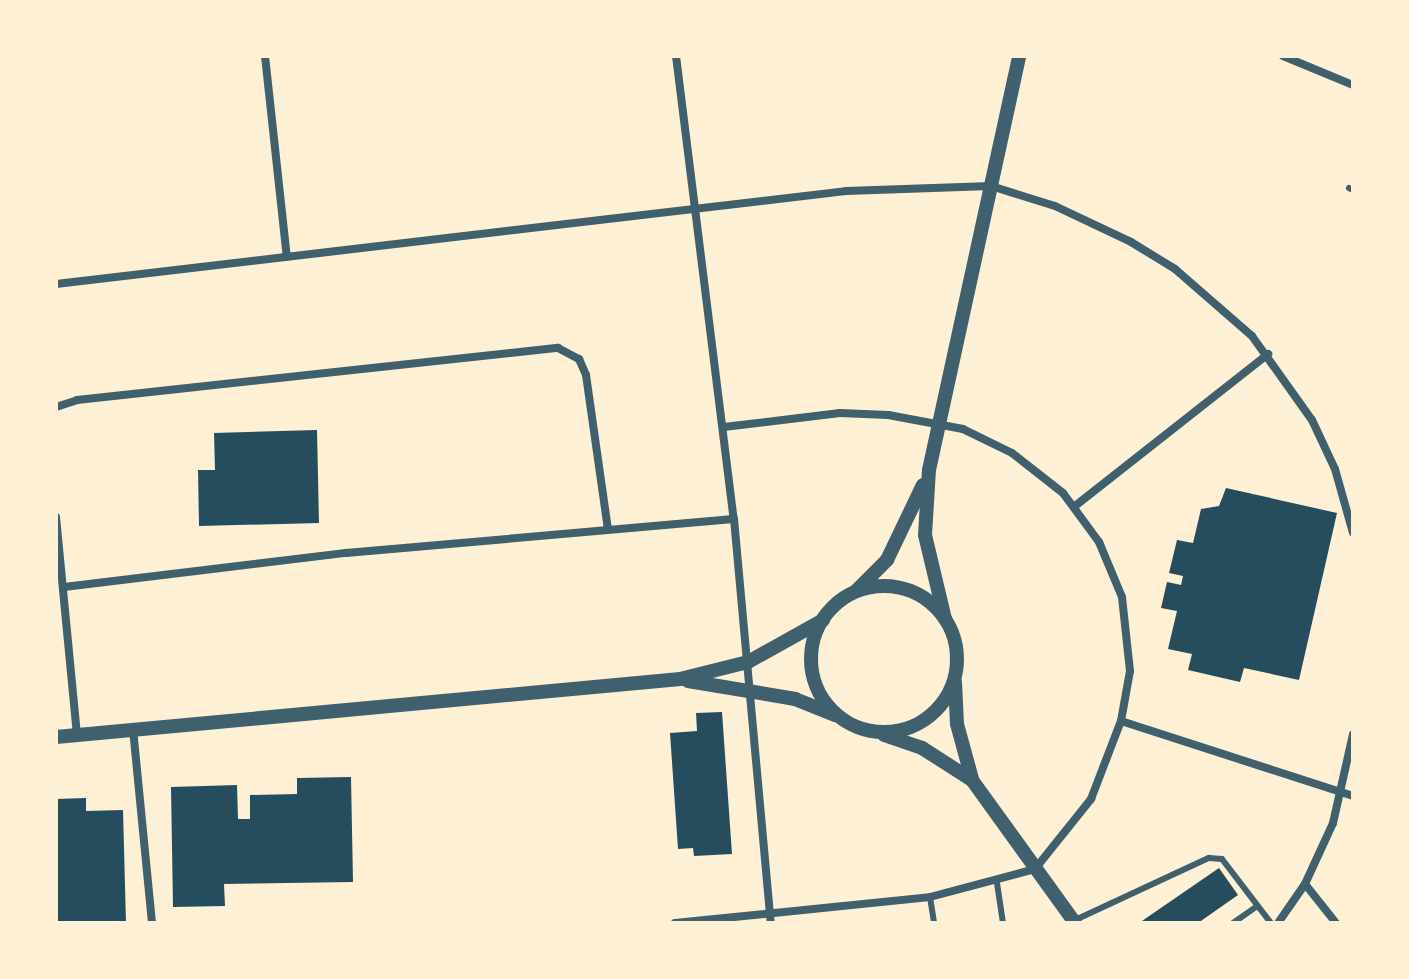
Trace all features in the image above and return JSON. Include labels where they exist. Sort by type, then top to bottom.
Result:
[{"type":"street","points":[[265,56],[287,257]]},
{"type":"street","points":[[676,56],[724,427],[771,923]]},
{"type":"street","points":[[1019,56],[929,470],[925,535],[945,619],[955,641],[957,724],[972,780],[1074,922]]},
{"type":"street","points":[[1283,56],[1353,85]]},
{"type":"street","points":[[56,284],[888,187],[991,186],[1055,206],[1151,254],[1196,286],[1268,354],[1300,397],[1324,445],[1353,533]]},
{"type":"street","points":[[56,407],[77,400],[558,348],[579,359],[586,375],[608,529]]},
{"type":"street","points":[[1075,506],[1268,354]]},
{"type":"street","points":[[675,923],[930,897],[997,883],[1035,869],[1091,799],[1121,721],[1130,671],[1126,616],[1107,559],[1075,506],[1031,465],[987,439],[940,422],[840,413],[724,427]]},
{"type":"street","points":[[56,737],[680,679],[748,662],[823,620],[887,560],[929,470]]},
{"type":"street","points":[[56,517],[77,735]]},
{"type":"street","points":[[64,587],[608,529],[734,519]]},
{"type":"street","points":[[856,592],[884,586],[905,589],[930,603],[945,619]]},
{"type":"street","points":[[823,620],[811,665],[822,698],[837,716]]},
{"type":"street","points":[[871,732],[896,732],[926,720],[943,702],[956,673]]},
{"type":"street","points":[[680,679],[795,699],[871,732],[922,748],[972,780]]},
{"type":"street","points":[[1121,721],[1348,794]]},
{"type":"street","points":[[133,729],[152,923]]},
{"type":"street","points":[[1278,923],[1305,884],[1348,794],[1353,734]]},
{"type":"street","points":[[1305,884],[1336,923]]},
{"type":"lane","points":[[1074,922],[1209,858],[1222,859],[1271,923]]},
{"type":"lane","points":[[997,883],[1003,923]]},
{"type":"lane","points":[[930,897],[934,923]]},
{"type":"lane","points":[[1233,923],[1257,906]]},
{"type":"building","points":[[317,430],[319,523],[199,526],[198,470],[215,470],[214,433]]},
{"type":"building","points":[[1226,488],[1337,513],[1299,680],[1244,668],[1240,682],[1188,670],[1192,654],[1168,649],[1177,611],[1161,608],[1167,582],[1181,585],[1183,576],[1169,573],[1177,540],[1193,543],[1201,509],[1219,506]]},
{"type":"building","points":[[722,712],[732,854],[694,856],[693,848],[678,849],[670,733],[697,731],[696,713]]},
{"type":"building","points":[[351,777],[353,882],[224,884],[225,906],[173,907],[171,787],[237,785],[238,819],[250,819],[250,795],[297,794],[297,778]]},
{"type":"building","points":[[86,798],[86,811],[123,810],[126,923],[56,923],[56,799]]},
{"type":"building","points":[[1219,868],[1238,895],[1198,923],[1139,923]]}]
